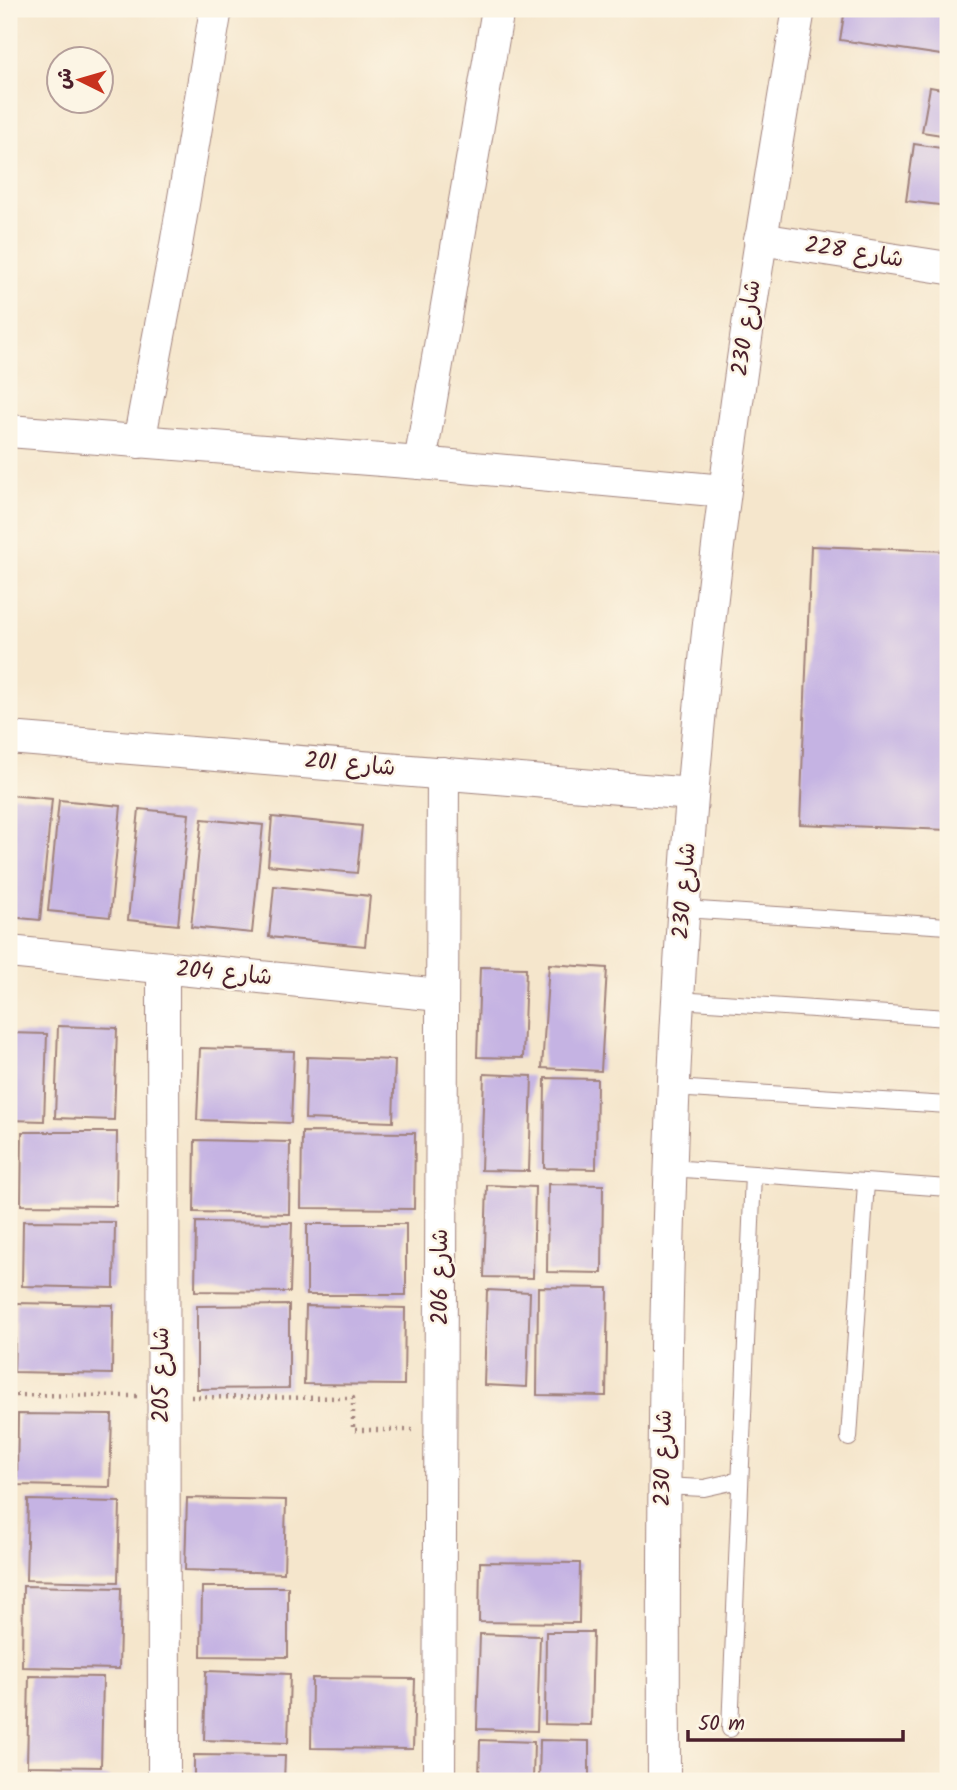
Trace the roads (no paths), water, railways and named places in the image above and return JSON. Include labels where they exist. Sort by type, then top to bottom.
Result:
[{"type":"street","points":[[139,442],[216,9]]},
{"type":"street","points":[[420,463],[498,9]]},
{"type":"street","name":"شارع 230","points":[[664,1781],[663,1486],[670,1168],[683,909],[692,794],[724,491],[760,239],[799,9]]},
{"type":"street","name":"شارع 228","points":[[760,239],[948,268]]},
{"type":"street","points":[[9,431],[420,463],[724,491]]},
{"type":"street","name":"شارع 201","points":[[9,738],[692,794]]},
{"type":"street","name":"شارع 206","points":[[439,1781],[440,995],[443,773]]},
{"type":"street","name":"شارع 204","points":[[9,952],[440,995]]},
{"type":"street","name":"شارع 205","points":[[163,968],[164,1781]]},
{"type":"lane","points":[[683,909],[948,926]]},
{"type":"lane","points":[[678,1000],[948,1018]]},
{"type":"lane","points":[[673,1088],[948,1105]]},
{"type":"lane","points":[[670,1168],[948,1188]]},
{"type":"lane","points":[[730,1729],[753,1174]]},
{"type":"lane","points":[[849,1437],[866,1183]]},
{"type":"lane","points":[[663,1486],[704,1488],[740,1480]]}]
